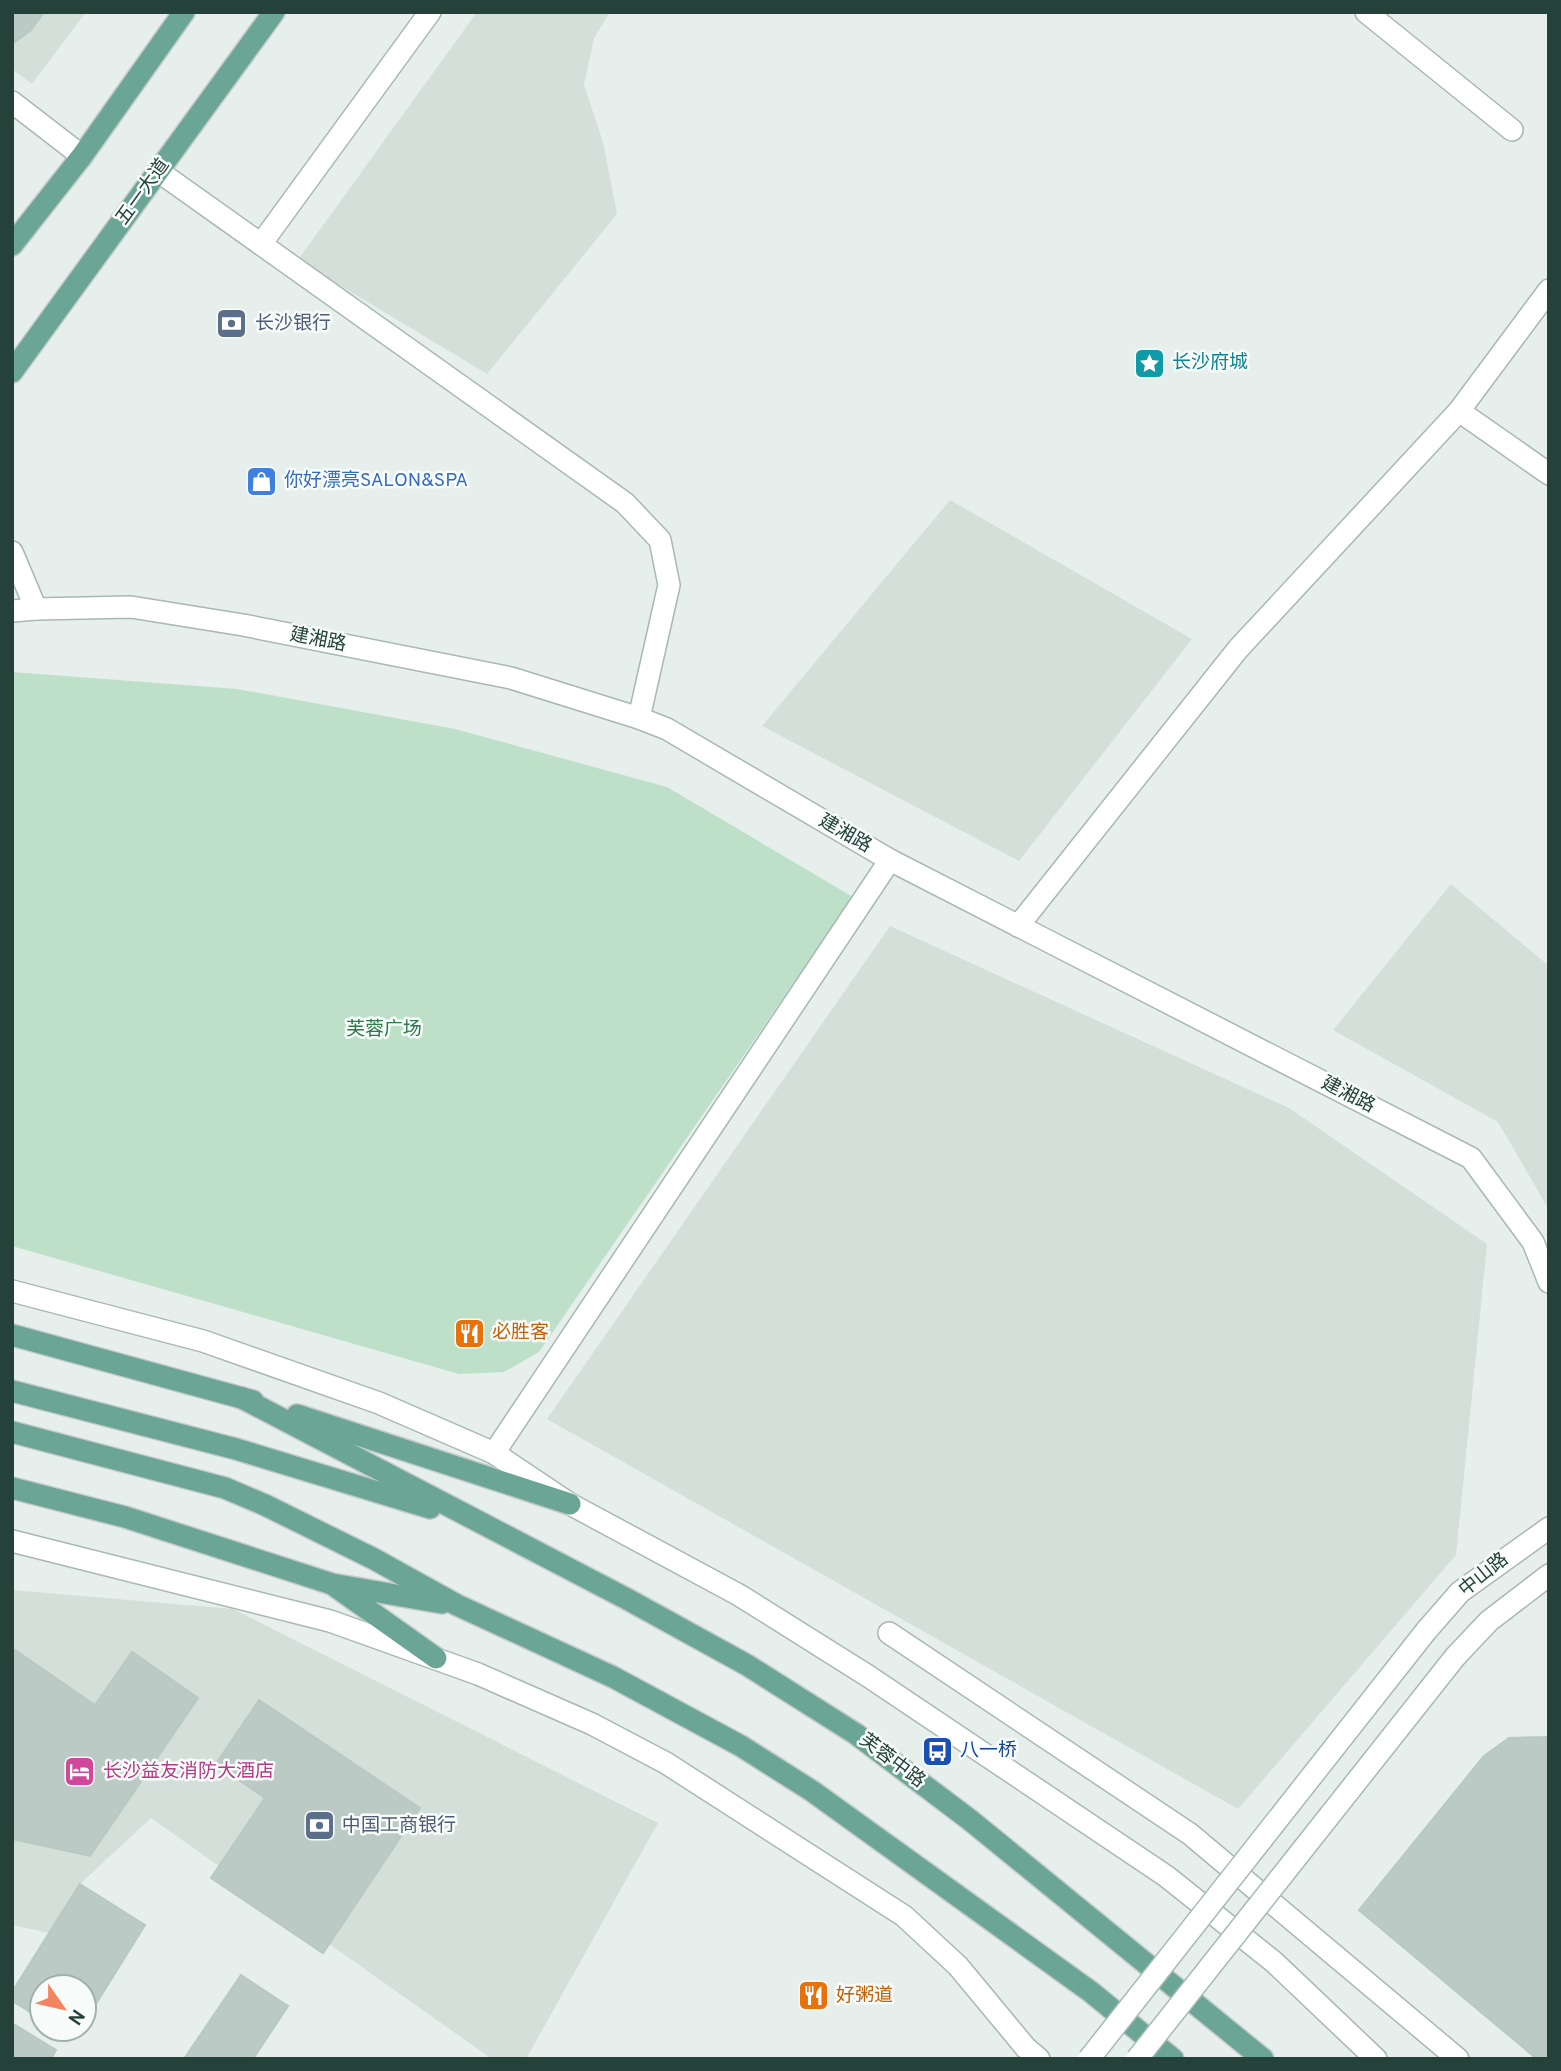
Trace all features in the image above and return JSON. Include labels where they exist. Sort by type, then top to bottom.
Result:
[{"type":"main road","points":[[12,245],[82,156],[184,12]]},
{"type":"main road","name":"五一大道","points":[[12,372],[274,12]]},
{"type":"main road","points":[[12,1335],[242,1398],[570,1504]]},
{"type":"main road","points":[[12,1391],[314,1472],[479,1524]]},
{"type":"main road","points":[[242,1398],[479,1524]]},
{"type":"main road","points":[[12,1432],[225,1488],[313,1527],[457,1605],[613,1677],[741,1746],[813,1791],[1091,1992],[1173,2059]]},
{"type":"main road","points":[[12,1488],[197,1540],[332,1584],[457,1605]]},
{"type":"main road","name":"芙蓉中路","points":[[479,1524],[747,1665],[856,1734],[970,1820],[1263,2059]]},
{"type":"main road","points":[[332,1584],[436,1658]]},
{"type":"street","points":[[261,244],[430,12]]},
{"type":"street","points":[[1366,12],[1512,130]]},
{"type":"street","points":[[12,102],[82,156]]},
{"type":"street","points":[[158,171],[625,503],[660,540],[668,585],[639,718]]},
{"type":"street","points":[[1017,926],[1238,649],[1459,411],[1549,290]]},
{"type":"street","points":[[1459,411],[1549,474]]},
{"type":"street","points":[[12,552],[36,609]]},
{"type":"street","name":"建湘路","points":[[12,611],[131,607],[243,625],[511,678],[667,729],[890,860],[1471,1158],[1533,1242],[1549,1282]]},
{"type":"street","points":[[494,1452],[890,860]]},
{"type":"street","points":[[12,1291],[215,1345],[379,1403],[494,1452],[570,1504],[751,1602],[868,1676],[1166,1876],[1274,1962],[1376,2059]]},
{"type":"street","name":"中山路","points":[[1089,2059],[1426,1630],[1460,1592],[1549,1528]]},
{"type":"street","points":[[12,1541],[330,1621],[436,1658],[592,1724],[666,1763],[904,1916],[958,1966],[1028,2055]]},
{"type":"street","name":"中山路","points":[[1137,2059],[1455,1657],[1489,1621],[1549,1575]]},
{"type":"street","points":[[889,1633],[1189,1834],[1458,2059]]},
{"type":"shaded area","points":[[12,12],[86,12],[32,84],[12,69]]},
{"type":"shaded area","points":[[477,12],[610,12],[594,38],[584,85],[603,142],[617,214],[487,374],[298,260]]},
{"type":"shaded area","points":[[950,500],[1192,639],[1019,861],[762,726]]},
{"type":"shaded area","points":[[1451,884],[1549,966],[1549,1210],[1498,1122],[1333,1030]]},
{"type":"shaded area","points":[[890,926],[1289,1108],[1487,1244],[1456,1555],[1238,1809],[547,1419]]},
{"type":"shaded area","points":[[12,1590],[233,1609],[658,1823],[526,2059],[492,2059],[151,1818],[80,1884],[49,1933],[12,1925]]},
{"type":"green space","name":"芙蓉广场","points":[[12,672],[237,689],[455,729],[667,787],[853,897],[539,1352],[504,1372],[459,1374],[12,1246]]},
{"type":"building","points":[[12,12],[44,12],[31,30],[12,44]]},
{"type":"building","name":"长沙益友消防大酒店","points":[[12,1648],[95,1705],[132,1652],[198,1698],[90,1856],[12,1839]]},
{"type":"building","points":[[259,1700],[420,1808],[323,1953],[211,1878],[265,1798],[216,1764]]},
{"type":"building","points":[[1549,1737],[1549,2059],[1537,2059],[1359,1910],[1484,1756],[1509,1738]]},
{"type":"building","points":[[80,1884],[145,1925],[98,2001],[98,1973],[28,1973],[28,2011],[12,2001],[12,1992]]},
{"type":"building","points":[[241,1975],[288,2006],[253,2059],[184,2059]]},
{"type":"building","points":[[12,2023],[28,2033],[28,2043],[45,2043],[56,2050],[51,2059],[12,2059]]},
{"type":"place","name":"长沙银行","points":[[232,324]]},
{"type":"place","name":"长沙府城","points":[[1149,363]]},
{"type":"place","name":"你好漂亮SALON&SPA","points":[[261,481]]},
{"type":"place","name":"必胜客","points":[[469,1333]]},
{"type":"place","name":"八一桥","points":[[937,1751]]},
{"type":"place","name":"长沙益友消防大酒店","points":[[80,1772]]},
{"type":"place","name":"中国工商银行","points":[[319,1826]]},
{"type":"place","name":"好粥道","points":[[813,1996]]}]
